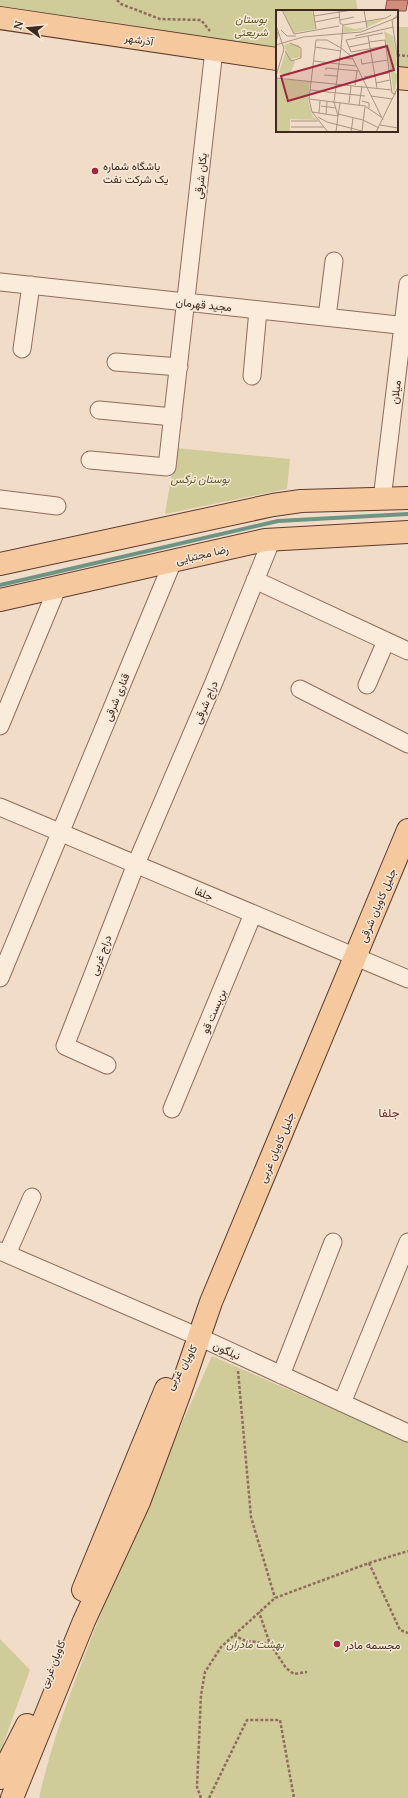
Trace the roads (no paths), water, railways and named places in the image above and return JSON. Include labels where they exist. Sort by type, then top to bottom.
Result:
[{"type":"main road","name":"آذرشهر","points":[[0,18],[214,42],[276,59]]},
{"type":"main road","points":[[398,78],[408,79]]},
{"type":"main road","points":[[0,564],[273,505],[301,501],[408,498]]},
{"type":"main road","name":"رضا مجتبایی","points":[[0,600],[272,539],[408,532]]},
{"type":"main road","name":"جلیل کاویان شرقی","points":[[355,957],[408,830]]},
{"type":"main road","name":"جلیل کاویان غربی","points":[[199,1337],[214,1294],[355,957]]},
{"type":"main road","name":"کاویان غربی","points":[[36,1721],[167,1388],[199,1337]]},
{"type":"main road","points":[[0,1778],[21,1739],[36,1721]]},
{"type":"main road","points":[[12,1798],[36,1721]]},
{"type":"street","name":"یکان شرقی","points":[[90,460],[167,467],[214,42]]},
{"type":"street","points":[[327,317],[334,261]]},
{"type":"street","name":"مجید قهرمان","points":[[0,282],[406,326]]},
{"type":"street","name":"میلان","points":[[382,499],[406,326],[408,284]]},
{"type":"street","points":[[22,349],[31,285]]},
{"type":"street","points":[[252,376],[258,310]]},
{"type":"street","points":[[116,362],[179,367]]},
{"type":"street","points":[[99,410],[173,417]]},
{"type":"street","points":[[0,499],[57,506]]},
{"type":"street","name":"دراج شرقی","points":[[136,864],[272,539]]},
{"type":"street","name":"قناری شرقی","points":[[0,978],[173,561]]},
{"type":"street","points":[[255,580],[408,651]]},
{"type":"street","points":[[0,726],[58,586]]},
{"type":"street","points":[[367,685],[386,641]]},
{"type":"street","points":[[300,689],[408,744]]},
{"type":"street","name":"جلفا","points":[[0,807],[408,979]]},
{"type":"street","name":"دراج غربی","points":[[107,1065],[65,1046],[136,864]]},
{"type":"street","name":"بن‌بست قو","points":[[172,1109],[253,914]]},
{"type":"street","points":[[4,1252],[32,1197]]},
{"type":"street","points":[[281,1375],[333,1242]]},
{"type":"street","points":[[342,1402],[408,1242]]},
{"type":"street","name":"نیلگون","points":[[4,1252],[199,1337],[408,1432]]},
{"type":"waterway","points":[[0,585],[278,521],[408,514]]},
{"type":"place","name":"باشگاه شماره یک شرکت نفت","points":[[95,171]]},
{"type":"place","name":"مجسمه مادر","points":[[337,1644]]},
{"type":"district","name":"جلفا","points":[[389,1112]]},
{"type":"park label","name":"بوستان شریعتی","points":[[251,24]]},
{"type":"park label","name":"بوستان نرگس","points":[[200,478]]},
{"type":"park label","name":"بهشت مادران","points":[[255,1643]]}]
